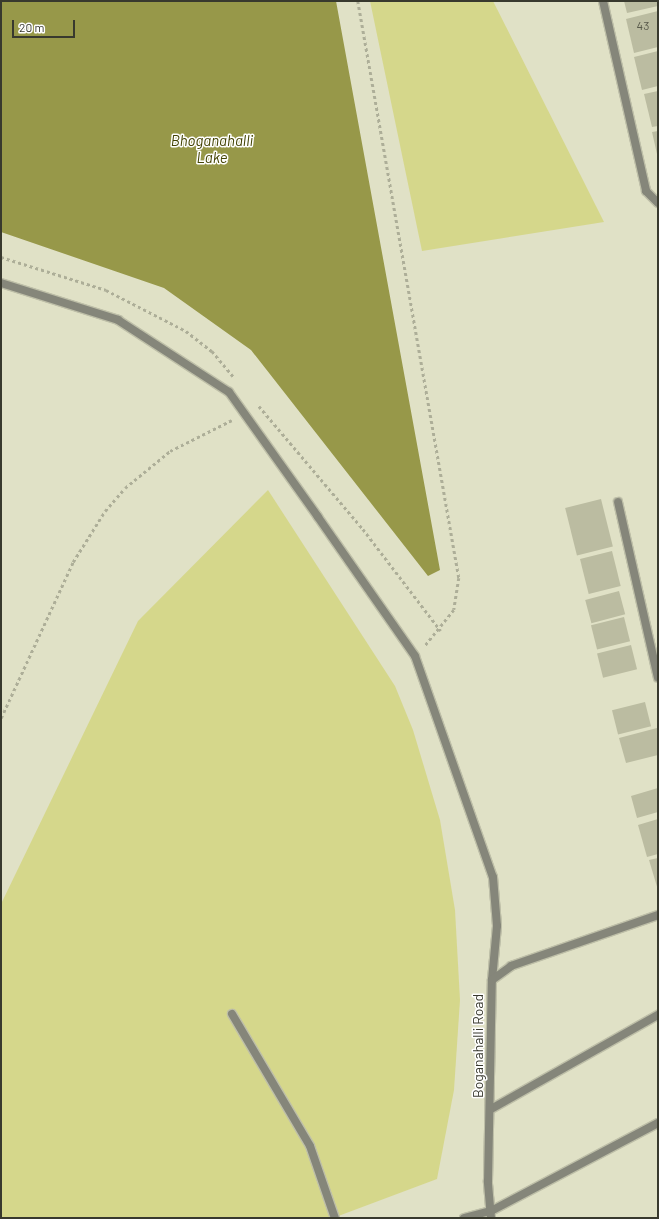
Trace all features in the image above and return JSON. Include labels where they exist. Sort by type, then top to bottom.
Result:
[{"type":"street","points":[[603,1],[646,191],[658,203]]},
{"type":"street","points":[[1,283],[118,320],[229,392],[246,415],[415,656],[493,877],[497,926],[492,980]]},
{"type":"street","points":[[618,502],[658,678]]},
{"type":"street","name":"Boganahalli Road","points":[[491,1215],[492,980],[511,966],[658,916]]},
{"type":"street","points":[[232,1014],[310,1146],[335,1218]]},
{"type":"street","points":[[491,1109],[658,1015]]},
{"type":"street","points":[[464,1218],[491,1215],[658,1124]]},
{"type":"path","points":[[358,1],[459,578],[454,610],[441,631],[415,656]]},
{"type":"path","points":[[1,718],[73,562],[105,511],[125,488],[170,451],[246,415]]},
{"type":"green space","points":[[370,1],[493,1],[604,222],[422,251]]},
{"type":"green space","points":[[268,490],[395,686],[413,730],[440,820],[455,910],[460,1000],[454,1090],[437,1179],[333,1218],[1,1218],[1,904],[138,621]]},
{"type":"water","name":"Bhoganahalli Lake","points":[[1,1],[336,1],[440,570],[428,576],[251,350],[164,288],[1,232]]},
{"type":"building","points":[[624,1],[658,1],[658,6],[627,13]]},
{"type":"building","points":[[658,11],[658,47],[634,53],[626,19]]},
{"type":"building","points":[[658,51],[658,86],[642,90],[634,57]]},
{"type":"building","points":[[658,91],[658,126],[652,127],[644,94]]},
{"type":"building","points":[[658,131],[658,154],[657,154],[652,132]]},
{"type":"building","points":[[601,499],[613,547],[577,555],[565,508]]},
{"type":"building","points":[[612,551],[621,586],[589,594],[580,559]]},
{"type":"building","points":[[619,591],[625,614],[591,623],[585,600]]},
{"type":"building","points":[[624,617],[630,641],[597,649],[591,625]]},
{"type":"building","points":[[631,645],[637,669],[603,678],[597,653]]},
{"type":"building","points":[[645,702],[651,726],[618,734],[612,710]]},
{"type":"building","points":[[657,728],[658,755],[626,763],[619,738]]},
{"type":"building","points":[[658,788],[658,812],[637,818],[631,796]]},
{"type":"building","points":[[658,819],[658,854],[647,857],[638,825]]},
{"type":"building","points":[[658,858],[658,890],[649,860]]}]
